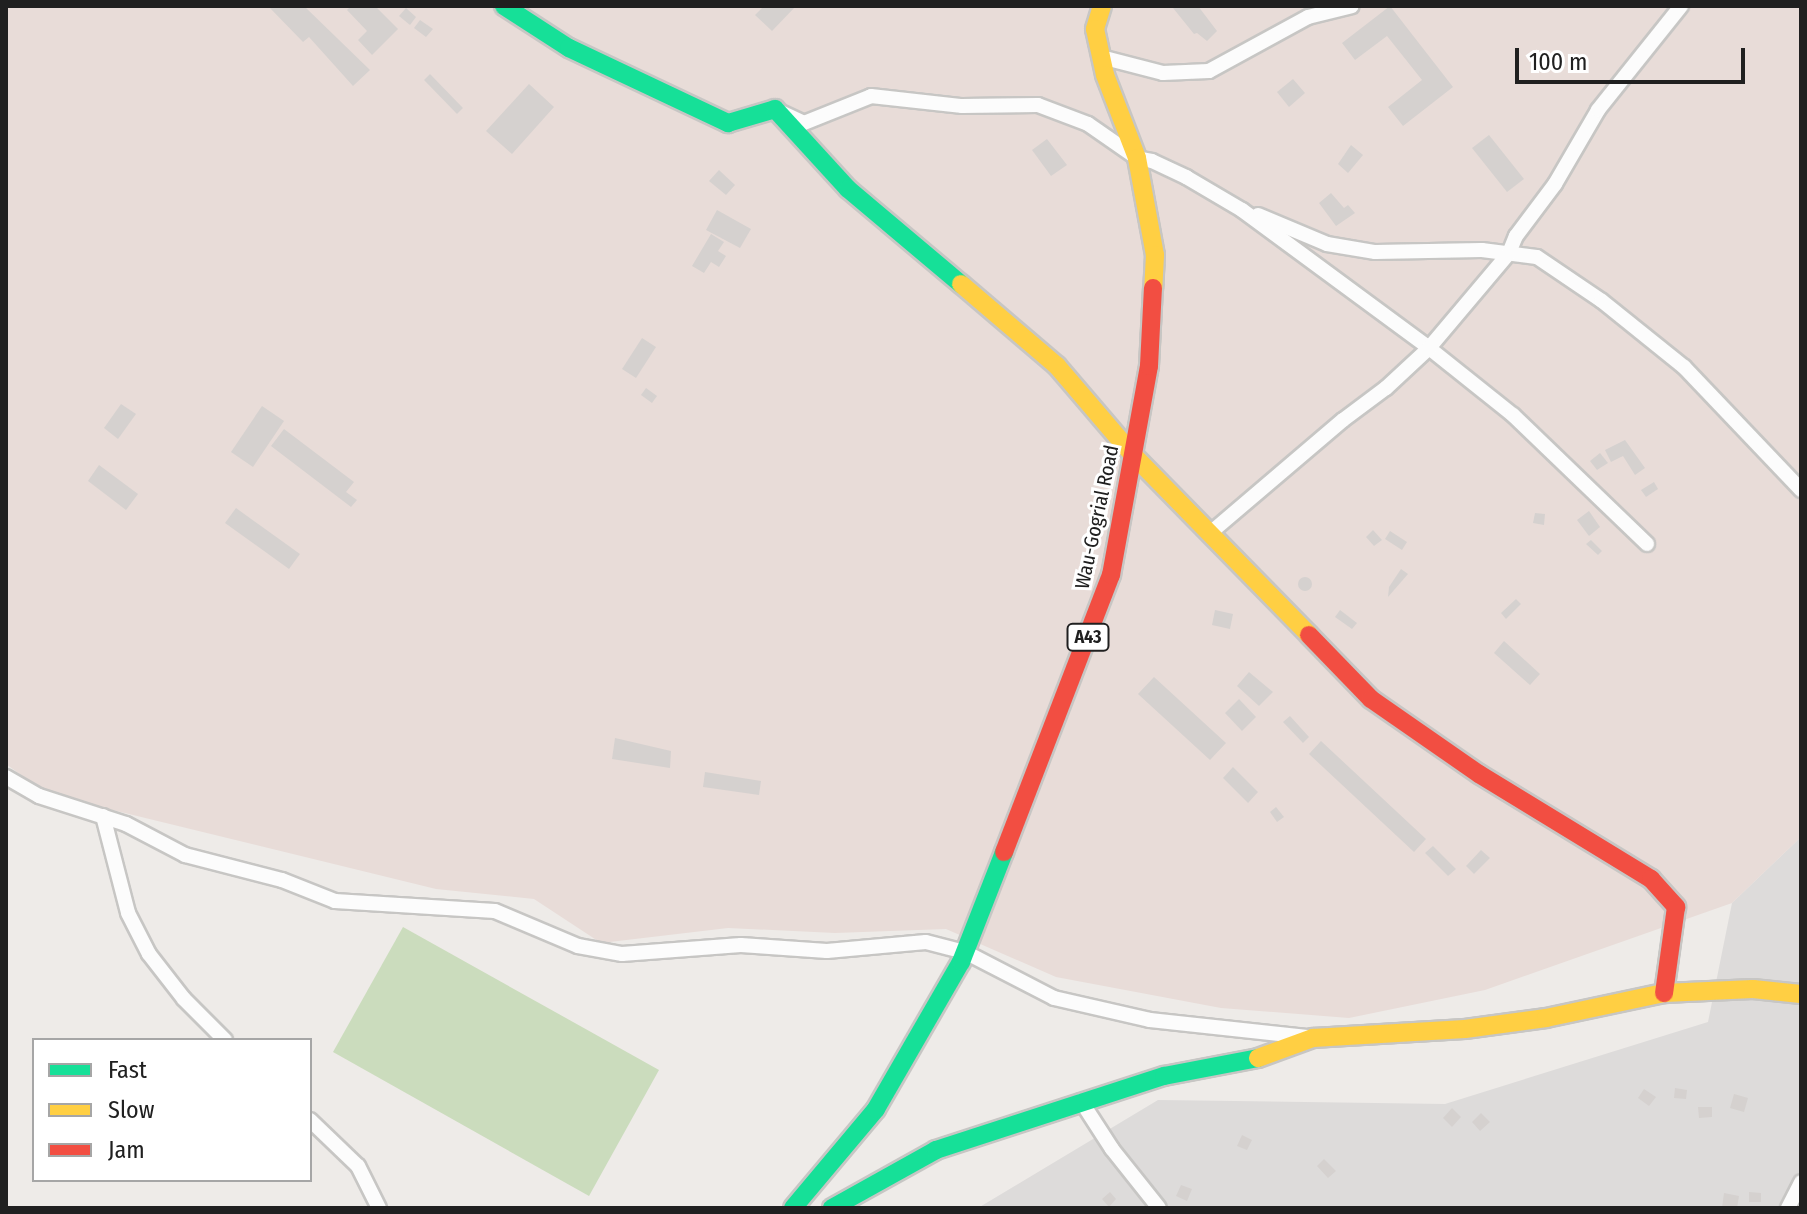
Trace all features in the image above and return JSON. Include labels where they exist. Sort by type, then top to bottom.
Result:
[{"type":"main road","points":[[504,6],[569,48],[728,123],[775,109],[848,189],[1057,366],[1133,455],[1371,699],[1479,774],[1651,879],[1676,907],[1664,993]]},
{"type":"main road","name":"Wau-Gogrial Road","points":[[793,1208],[876,1109],[965,952],[1111,575],[1149,366],[1155,255],[1137,158],[1101,57],[1095,29],[1102,6]]},
{"type":"main road","points":[[832,1208],[936,1150],[1164,1076],[1246,1063],[1313,1038],[1465,1029],[1546,1018],[1664,993],[1753,989],[1801,994]]},
{"type":"street","points":[[1101,57],[1163,73],[1209,71],[1308,17],[1352,6]]},
{"type":"street","points":[[1209,534],[1343,420],[1386,388],[1429,348],[1509,253],[1516,236],[1555,184],[1598,110],[1681,6]]},
{"type":"street","points":[[775,109],[804,123],[871,96],[962,106],[1038,105],[1088,124],[1137,158],[1152,161],[1186,177],[1242,210],[1429,348],[1513,415],[1647,544]]},
{"type":"street","points":[[1242,210],[1327,244],[1375,252],[1468,250],[1537,257],[1602,301],[1672,358],[1801,490]]},
{"type":"street","points":[[6,777],[39,796],[103,816],[151,836],[185,855],[282,880],[319,897],[495,911],[601,952],[622,954],[741,945],[785,951],[827,951],[926,942],[965,952],[1054,998],[1150,1020],[1313,1038]]},
{"type":"street","points":[[103,816],[128,913],[149,954],[184,999],[223,1038]]},
{"type":"street","points":[[1081,1101],[1112,1149],[1159,1208]]},
{"type":"street","points":[[312,1122],[358,1166],[379,1208]]},
{"type":"street","points":[[1788,1208],[1801,1182]]},
{"type":"shaded area","points":[[6,6],[1801,6],[1801,837],[1732,903],[1485,990],[1349,1018],[1221,1008],[1056,977],[946,929],[835,933],[728,928],[601,943],[534,899],[436,889],[47,794],[6,764]]},
{"type":"shaded area","points":[[1801,837],[1801,1208],[978,1208],[1158,1100],[1445,1104],[1708,1022],[1732,903]]},
{"type":"green space","points":[[403,927],[659,1070],[589,1196],[333,1052]]},
{"type":"building","points":[[268,6],[304,6],[370,70],[353,86],[309,37],[303,42]]},
{"type":"building","points":[[351,6],[375,6],[398,29],[372,55],[358,40],[367,31],[347,10]]},
{"type":"building","points":[[764,6],[796,6],[772,31],[755,15]]},
{"type":"building","points":[[1198,6],[1217,31],[1207,41],[1194,34],[1173,8]]},
{"type":"building","points":[[1390,6],[1453,87],[1403,126],[1388,107],[1422,80],[1387,36],[1355,60],[1342,43]]},
{"type":"building","points":[[406,8],[416,17],[410,25],[399,16]]},
{"type":"building","points":[[420,20],[433,29],[426,37],[414,28]]},
{"type":"building","points":[[430,74],[463,108],[457,114],[424,80]]},
{"type":"building","points":[[1293,79],[1305,93],[1289,107],[1277,92]]},
{"type":"building","points":[[529,84],[554,107],[512,154],[486,131]]},
{"type":"building","points":[[1489,135],[1524,179],[1507,192],[1472,148]]},
{"type":"building","points":[[1047,139],[1067,165],[1051,176],[1032,150]]},
{"type":"building","points":[[1351,145],[1363,155],[1348,173],[1338,164]]},
{"type":"building","points":[[719,170],[735,185],[726,195],[709,181]]},
{"type":"building","points":[[1331,193],[1344,208],[1348,205],[1355,213],[1336,226],[1319,203]]},
{"type":"building","points":[[717,210],[751,229],[740,248],[706,230]]},
{"type":"building","points":[[711,234],[724,242],[718,251],[726,256],[719,267],[711,262],[704,273],[692,266]]},
{"type":"building","points":[[642,338],[656,347],[636,378],[622,369]]},
{"type":"building","points":[[646,388],[657,396],[652,403],[641,395]]},
{"type":"building","points":[[121,404],[136,414],[118,439],[104,428]]},
{"type":"building","points":[[262,406],[284,421],[253,467],[231,452]]},
{"type":"building","points":[[284,429],[354,482],[346,492],[357,500],[351,507],[271,446]]},
{"type":"building","points":[[1625,440],[1645,468],[1635,475],[1623,456],[1611,462],[1605,450]]},
{"type":"building","points":[[1600,453],[1608,463],[1597,470],[1590,461]]},
{"type":"building","points":[[99,465],[138,494],[126,510],[88,481]]},
{"type":"building","points":[[1654,482],[1658,489],[1646,497],[1641,490]]},
{"type":"building","points":[[236,508],[300,554],[289,569],[225,523]]},
{"type":"building","points":[[1589,511],[1600,527],[1589,536],[1577,520]]},
{"type":"building","points":[[1535,513],[1545,514],[1544,525],[1533,523]]},
{"type":"building","points":[[1373,530],[1382,540],[1374,546],[1366,537]]},
{"type":"building","points":[[1390,531],[1407,542],[1402,550],[1385,539]]},
{"type":"building","points":[[1591,540],[1602,551],[1598,555],[1586,544]]},
{"type":"building","points":[[1401,569],[1408,574],[1388,597],[1389,587]]},
{"type":"building","points":[[1305,577],[1312,584],[1305,591],[1298,584]]},
{"type":"building","points":[[1516,599],[1521,604],[1506,619],[1501,613]]},
{"type":"building","points":[[1215,610],[1233,614],[1230,629],[1212,625]]},
{"type":"building","points":[[1340,610],[1357,623],[1352,629],[1335,617]]},
{"type":"building","points":[[1504,641],[1540,674],[1530,685],[1494,653]]},
{"type":"building","points":[[1249,672],[1273,692],[1259,706],[1237,686]]},
{"type":"building","points":[[1154,677],[1226,743],[1210,760],[1138,694]]},
{"type":"building","points":[[1239,699],[1256,717],[1242,731],[1225,713]]},
{"type":"building","points":[[1290,716],[1309,737],[1303,743],[1283,722]]},
{"type":"building","points":[[615,738],[671,751],[670,768],[612,759]]},
{"type":"building","points":[[1321,741],[1426,839],[1414,852],[1309,754]]},
{"type":"building","points":[[1233,767],[1258,792],[1248,803],[1223,778]]},
{"type":"building","points":[[705,772],[761,781],[759,795],[703,787]]},
{"type":"building","points":[[1276,807],[1284,817],[1277,822],[1270,812]]},
{"type":"building","points":[[1433,846],[1456,869],[1448,876],[1425,853]]},
{"type":"building","points":[[1481,850],[1490,858],[1474,874],[1466,866]]},
{"type":"building","points":[[1675,1088],[1687,1090],[1686,1099],[1674,1098]]},
{"type":"building","points":[[1644,1089],[1656,1097],[1649,1106],[1638,1098]]},
{"type":"building","points":[[1734,1094],[1748,1098],[1744,1112],[1730,1108]]},
{"type":"building","points":[[1698,1107],[1712,1107],[1712,1117],[1699,1118]]},
{"type":"building","points":[[1452,1108],[1461,1117],[1452,1127],[1443,1118]]},
{"type":"building","points":[[1481,1113],[1490,1122],[1480,1131],[1472,1122]]},
{"type":"building","points":[[1242,1135],[1252,1140],[1247,1150],[1237,1146]]},
{"type":"building","points":[[1324,1159],[1336,1171],[1328,1178],[1317,1166]]},
{"type":"building","points":[[1181,1185],[1192,1189],[1187,1201],[1176,1196]]},
{"type":"building","points":[[1110,1192],[1116,1199],[1109,1207],[1102,1199]]},
{"type":"building","points":[[1749,1192],[1761,1193],[1761,1202],[1749,1202]]},
{"type":"building","points":[[1724,1193],[1739,1196],[1737,1208],[1722,1208]]},
{"type":"traffic: fast","points":[[504,6],[569,48],[728,123],[775,109],[848,189],[961,284]]},
{"type":"traffic: fast","points":[[793,1208],[876,1109],[961,962],[1004,852]]},
{"type":"traffic: fast","points":[[832,1208],[936,1150],[1164,1076],[1258,1058]]},
{"type":"traffic: slow","points":[[1102,6],[1095,29],[1105,75],[1137,158],[1155,255],[1153,288]]},
{"type":"traffic: slow","points":[[961,284],[1057,366],[1133,455],[1309,635]]},
{"type":"traffic: slow","points":[[1258,1058],[1313,1038],[1465,1029],[1546,1018],[1664,993],[1753,989],[1801,994]]},
{"type":"traffic: jam","points":[[1004,852],[1111,575],[1149,366],[1153,288]]},
{"type":"traffic: jam","points":[[1309,635],[1371,699],[1479,774],[1651,879],[1676,907],[1664,993]]}]
